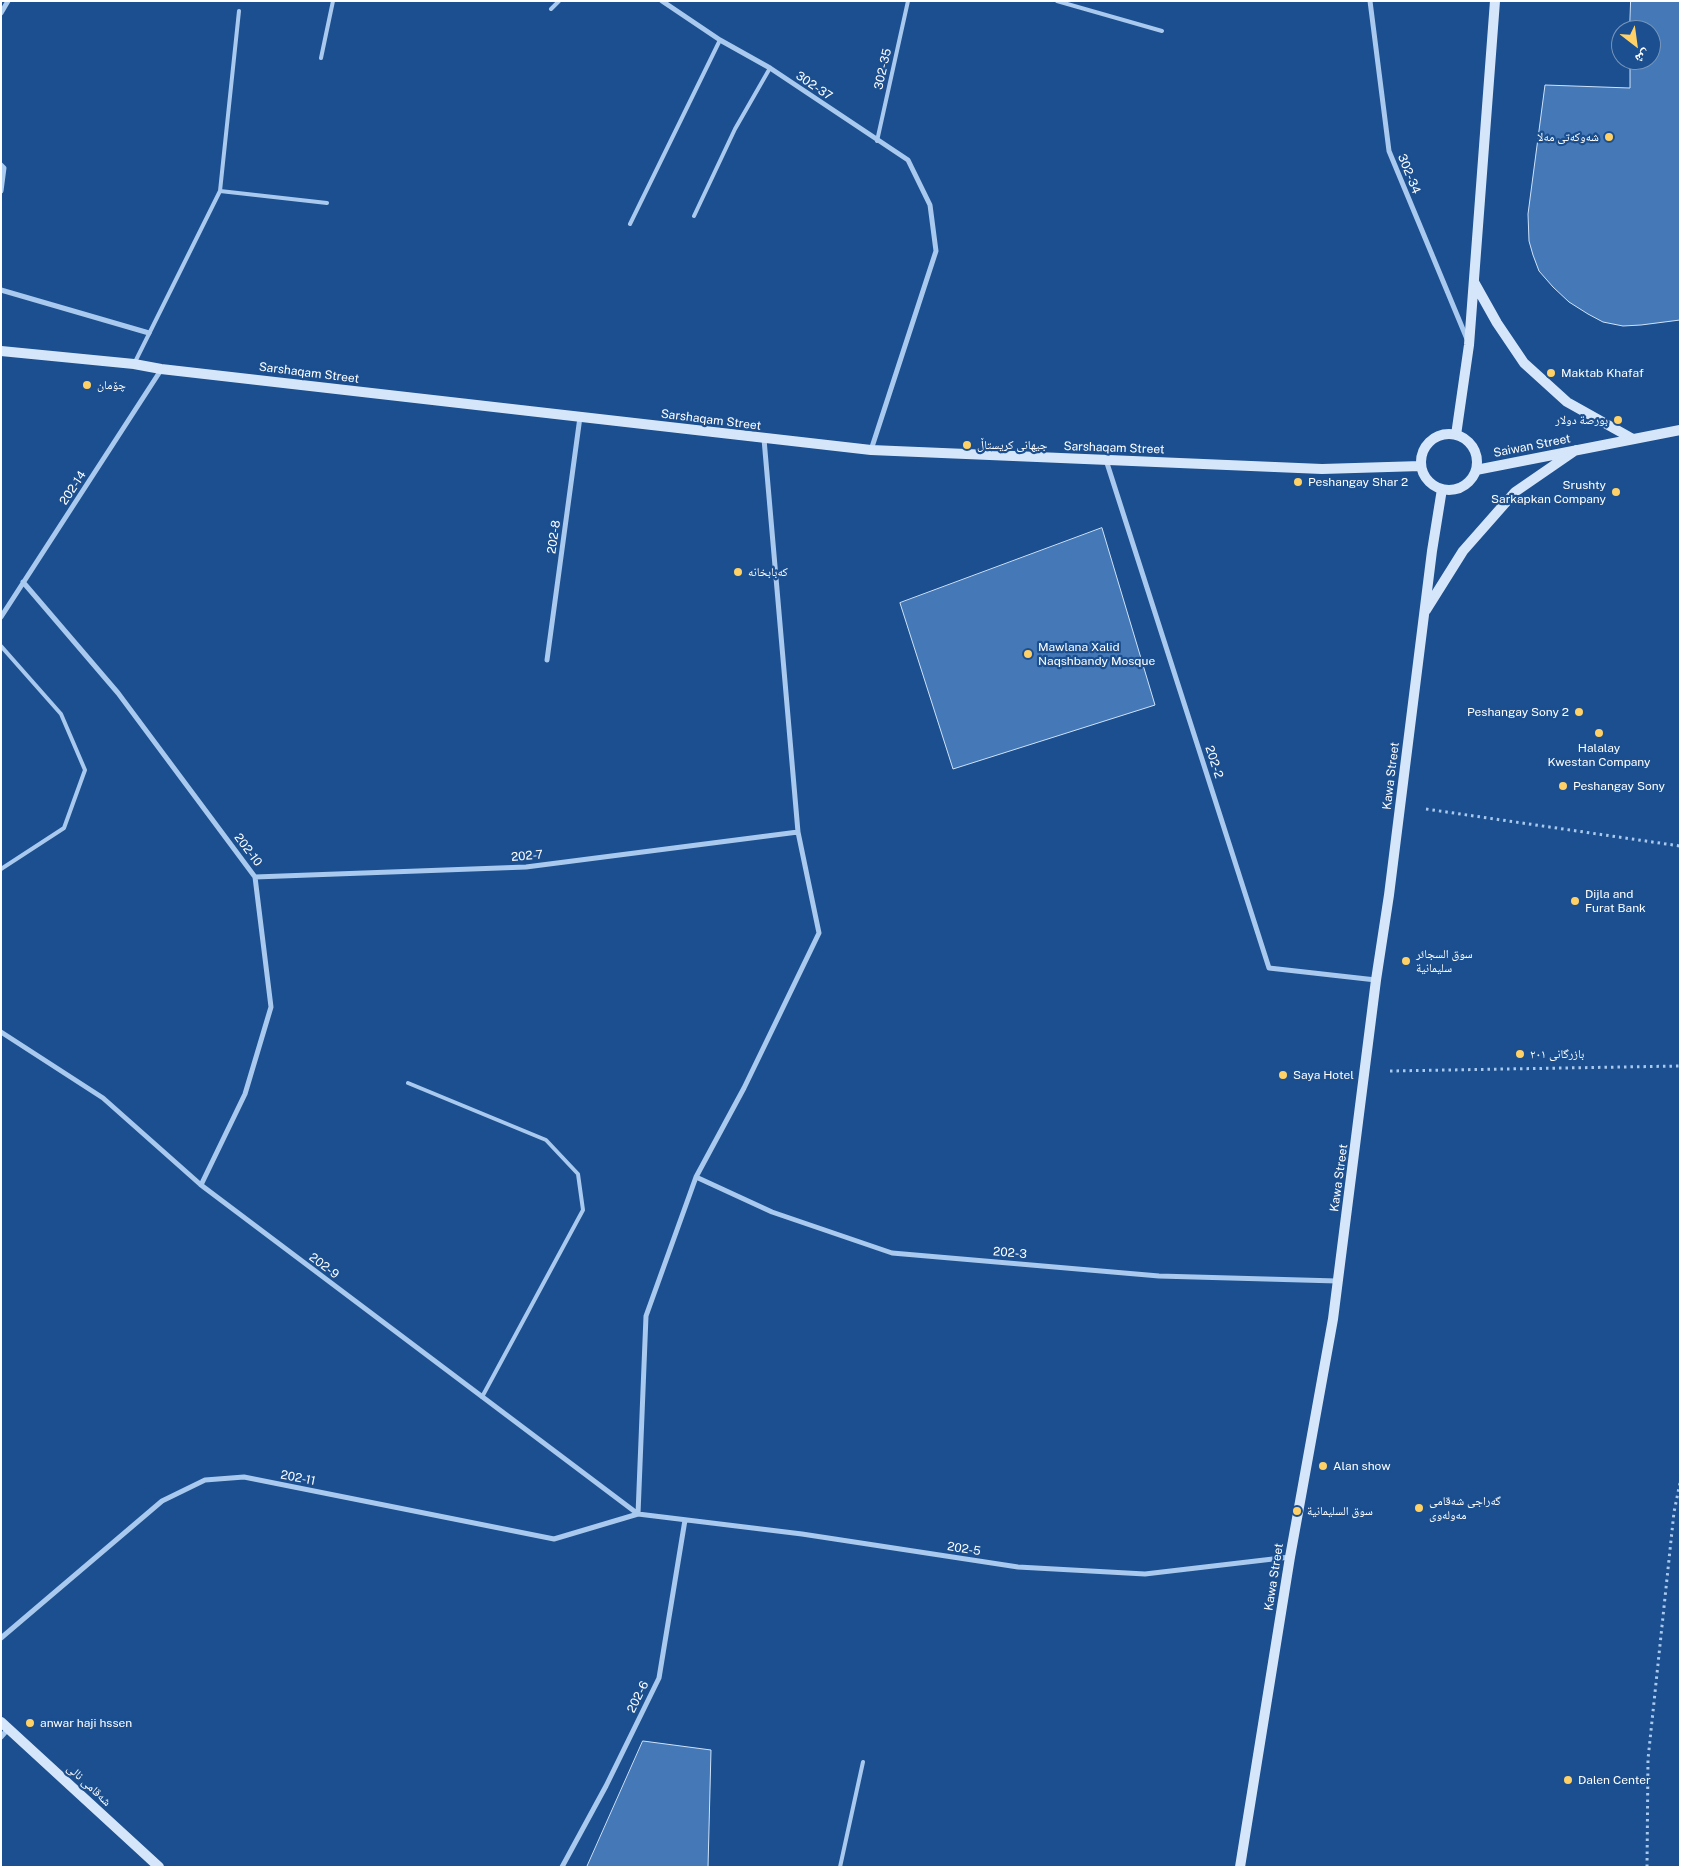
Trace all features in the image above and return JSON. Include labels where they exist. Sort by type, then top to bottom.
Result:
[{"type":"main road","points":[[1456,435],[1469,345],[1495,1]]},
{"type":"main road","points":[[1474,281],[1497,323],[1524,364],[1567,402],[1633,439]]},
{"type":"main road","name":"Sarshaqam Street","points":[[1,350],[871,450],[1322,469],[1422,466]]},
{"type":"main road","name":"Saiwan Street","points":[[1476,470],[1680,430]]},
{"type":"main road","points":[[1446,434],[1456,435],[1467,440],[1474,448],[1477,458],[1476,470],[1472,479],[1464,487],[1453,490],[1442,489],[1432,485],[1425,476],[1422,466],[1422,455],[1427,445],[1441,436],[1446,434]]},
{"type":"main road","points":[[1424,613],[1463,551],[1515,492],[1576,450]]},
{"type":"main road","name":"Kawa Street","points":[[1240,1867],[1290,1558],[1333,1319],[1432,551],[1442,489]]},
{"type":"main road","name":"شەقامی نالی","points":[[5,1725],[159,1867]]},
{"type":"street","points":[[1,13],[8,1]]},
{"type":"street","name":"302-34","points":[[1370,1],[1389,151],[1469,345]]},
{"type":"street","name":"302-37","points":[[665,2],[720,40],[770,68],[908,160],[930,205],[936,251],[871,450]]},
{"type":"street","points":[[1,166],[4,168],[1,191]]},
{"type":"street","points":[[1,290],[149,333]]},
{"type":"street","name":"202-14","points":[[1,617],[161,369]]},
{"type":"street","name":"202-8","points":[[547,660],[580,417]]},
{"type":"street","points":[[638,1514],[646,1316],[696,1177],[744,1088],[819,934],[798,832],[764,439]]},
{"type":"street","name":"202-2","points":[[1106,460],[1269,968],[1376,980]]},
{"type":"street","name":"202-10","points":[[23,582],[118,693],[255,877],[271,1007],[245,1094],[201,1185]]},
{"type":"street","name":"202-7","points":[[255,877],[526,867],[798,832]]},
{"type":"street","name":"202-9","points":[[1,1032],[103,1098],[201,1185],[638,1514]]},
{"type":"street","name":"202-3","points":[[696,1177],[772,1212],[892,1252],[1159,1276],[1337,1281]]},
{"type":"street","name":"202-11","points":[[1,1638],[162,1502],[205,1480],[244,1477],[554,1539],[638,1514]]},
{"type":"street","name":"202-5","points":[[638,1514],[802,1534],[1018,1567],[1145,1574],[1290,1558]]},
{"type":"street","name":"202-6","points":[[562,1867],[606,1786],[659,1678],[685,1520]]},
{"type":"street","points":[[1,1737],[5,1725]]},
{"type":"lane","points":[[321,58],[333,1]]},
{"type":"lane","points":[[551,9],[559,1]]},
{"type":"lane","name":"302-35","points":[[877,141],[908,1]]},
{"type":"lane","points":[[1057,1],[1162,31]]},
{"type":"lane","points":[[134,364],[220,191],[239,11]]},
{"type":"lane","points":[[630,224],[720,40]]},
{"type":"lane","points":[[694,216],[734,129],[770,68]]},
{"type":"lane","points":[[220,191],[327,203]]},
{"type":"lane","points":[[1,646],[61,714],[85,770],[64,828],[1,869]]},
{"type":"lane","points":[[408,1083],[546,1140],[578,1174],[583,1210],[482,1397]]},
{"type":"lane","points":[[840,1867],[862,1762]]},
{"type":"path","points":[[1400,805],[1680,846]]},
{"type":"path","points":[[1366,1071],[1680,1066]]},
{"type":"path","points":[[1648,1867],[1648,1759],[1674,1512],[1680,1482]]},
{"type":"building","name":"شەوکەتی مەلا","points":[[1631,1],[1680,1],[1680,320],[1623,326],[1603,322],[1569,302],[1539,271],[1529,241],[1528,214],[1545,85],[1630,88],[1630,70],[1661,70],[1661,20],[1630,20]]},
{"type":"building","name":"Mawlana Xalid Naqshbandy Mosque","points":[[1102,528],[1155,705],[953,769],[900,603]]},
{"type":"building","points":[[643,1741],[711,1750],[708,1867],[587,1867]]},
{"type":"place","name":"شەوکەتی مەلا","points":[[1609,137]]},
{"type":"place","name":"Maktab Khafaf","points":[[1551,373]]},
{"type":"place","name":"چۆمان","points":[[87,385]]},
{"type":"place","name":"بورصة دولار","points":[[1618,420]]},
{"type":"place","name":"جیهانی کریستاڵ","points":[[967,445]]},
{"type":"place","name":"Peshangay Shar 2","points":[[1298,482]]},
{"type":"place","name":"Srushty Sarkapkan Company","points":[[1616,492]]},
{"type":"place","name":"کەبابخانە","points":[[738,572]]},
{"type":"place","name":"Mawlana Xalid Naqshbandy Mosque","points":[[1028,654]]},
{"type":"place","name":"Peshangay Sony 2","points":[[1579,712]]},
{"type":"place","name":"Halalay Kwestan Company","points":[[1599,733]]},
{"type":"place","name":"Peshangay Sony","points":[[1563,786]]},
{"type":"place","name":"Dijla and Furat Bank","points":[[1575,901]]},
{"type":"place","name":"سوق السجائر سليمانية","points":[[1406,961]]},
{"type":"place","name":"بازرگانی ٢٠١","points":[[1520,1054]]},
{"type":"place","name":"Saya Hotel","points":[[1283,1075]]},
{"type":"place","name":"Alan show","points":[[1323,1466]]},
{"type":"place","name":"گەراجی شەقامی مەولەوی","points":[[1419,1508]]},
{"type":"place","name":"سوق السليمانية","points":[[1297,1511]]},
{"type":"place","name":"anwar haji hssen","points":[[30,1723]]},
{"type":"place","name":"Dalen Center","points":[[1568,1780]]}]
